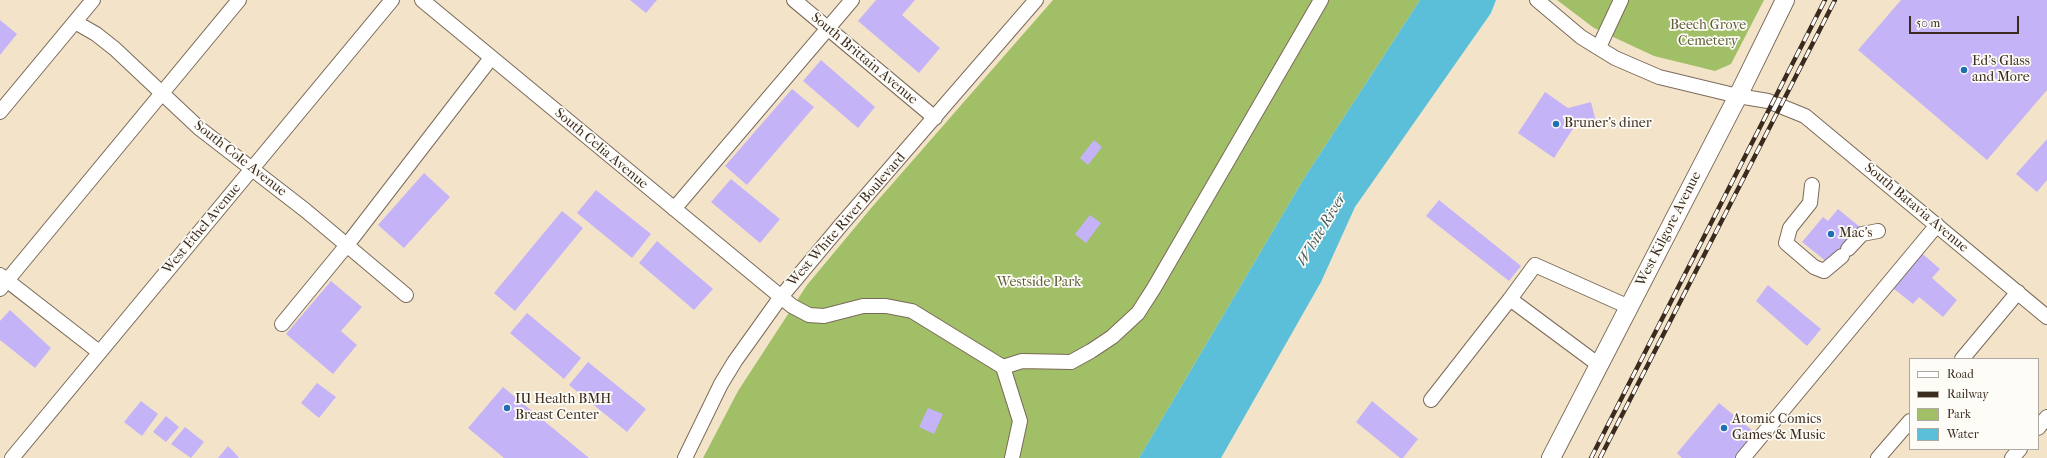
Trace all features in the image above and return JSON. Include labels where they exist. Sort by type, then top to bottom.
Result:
[{"type":"main road","name":"West Kilgore Avenue","points":[[1551,458],[1738,96],[1785,0]]},
{"type":"street","points":[[0,112],[93,0]]},
{"type":"street","points":[[99,352],[3,281],[239,0]]},
{"type":"street","name":"West Ethel Avenue","points":[[12,458],[392,0]]},
{"type":"street","name":"South Celia Avenue","points":[[422,0],[780,298],[809,315],[824,316],[863,306],[886,306],[912,311],[1004,367]]},
{"type":"street","name":"South Brittain Avenue","points":[[794,0],[935,118]]},
{"type":"street","points":[[674,209],[852,0]]},
{"type":"street","name":"West White River Boulevard","points":[[685,458],[721,384],[780,298],[841,225],[1036,0]]},
{"type":"street","points":[[1012,458],[1020,421],[1004,367],[1022,361],[1070,362],[1091,351],[1112,337],[1138,313],[1321,0]]},
{"type":"street","name":"South Batavia Avenue","points":[[1537,0],[1561,20],[1615,58],[1659,77],[1738,96],[1768,100],[1805,116],[2047,317]]},
{"type":"street","points":[[1598,47],[1621,0]]},
{"type":"street","name":"South Cole Avenue","points":[[75,22],[96,34],[115,48],[199,128],[252,168],[406,295]]},
{"type":"street","points":[[282,324],[347,245],[491,58]]},
{"type":"street","points":[[1812,185],[1810,203],[1790,228],[1786,243],[1814,267],[1824,270],[1845,252],[1862,234],[1878,231]]},
{"type":"street","points":[[1743,458],[1936,225]]},
{"type":"street","points":[[1431,400],[1510,300],[1535,265],[1629,308]]},
{"type":"street","points":[[1963,358],[2018,292]]},
{"type":"street","points":[[1510,300],[1599,365]]},
{"type":"street","points":[[2039,427],[2047,417]]},
{"type":"street","points":[[1878,458],[1909,421]]},
{"type":"street","points":[[2012,458],[2019,450]]},
{"type":"green space","name":"Westside Park","points":[[1053,0],[1420,0],[1303,180],[1139,458],[703,458],[738,391],[807,285],[872,207]]},
{"type":"green space","name":"Beech Grove Cemetery","points":[[1557,0],[1764,0],[1731,64],[1715,71],[1654,56],[1594,28]]},
{"type":"water","name":"White River","points":[[1420,0],[1496,0],[1491,13],[1355,207],[1321,282],[1221,458],[1139,458],[1303,180]]},
{"type":"building","points":[[630,0],[657,0],[646,13]]},
{"type":"building","points":[[876,0],[915,0],[902,15],[940,48],[919,73],[858,21]]},
{"type":"building","name":"Ed's Glass and More","points":[[1901,0],[2047,0],[2047,90],[1987,160],[1858,50]]},
{"type":"building","points":[[0,20],[17,34],[0,55]]},
{"type":"building","points":[[821,60],[875,107],[858,128],[803,81]]},
{"type":"building","points":[[792,89],[814,107],[747,185],[725,166]]},
{"type":"building","name":"Bruner's diner","points":[[1545,92],[1568,108],[1591,102],[1596,122],[1574,127],[1554,158],[1518,133]]},
{"type":"building","points":[[2047,139],[2047,180],[2037,192],[2016,174]]},
{"type":"building","points":[[1094,140],[1102,147],[1088,165],[1080,158]]},
{"type":"building","points":[[424,173],[450,197],[404,248],[378,225]]},
{"type":"building","points":[[731,179],[780,219],[760,243],[711,202]]},
{"type":"building","points":[[596,190],[651,234],[632,258],[577,213]]},
{"type":"building","points":[[1439,200],[1521,266],[1509,281],[1426,216]]},
{"type":"building","name":"Mac's","points":[[1838,209],[1860,227],[1844,246],[1846,259],[1837,251],[1827,262],[1802,242],[1823,217],[1828,221]]},
{"type":"building","points":[[562,211],[583,228],[515,311],[494,293]]},
{"type":"building","points":[[1090,215],[1101,223],[1086,243],[1075,234]]},
{"type":"building","points":[[657,241],[713,289],[694,310],[639,263]]},
{"type":"building","points":[[1917,249],[1940,269],[1932,278],[1957,300],[1943,317],[1919,297],[1913,304],[1894,289],[1894,277]]},
{"type":"building","points":[[331,281],[362,307],[341,331],[357,345],[333,374],[286,334]]},
{"type":"building","points":[[1768,285],[1821,329],[1807,346],[1756,301]]},
{"type":"building","points":[[10,310],[51,348],[35,368],[0,340],[0,321]]},
{"type":"building","points":[[527,313],[581,358],[564,379],[510,333]]},
{"type":"building","points":[[588,362],[646,409],[627,432],[569,385]]},
{"type":"building","points":[[317,383],[336,397],[319,418],[301,403]]},
{"type":"building","name":"IU Health BMH Breast Center","points":[[503,387],[589,458],[504,458],[468,428]]},
{"type":"building","points":[[141,401],[158,414],[142,436],[124,422]]},
{"type":"building","points":[[1372,401],[1418,439],[1403,458],[1400,458],[1356,422]]},
{"type":"building","name":"Atomic Comics Games & Music","points":[[1719,403],[1760,437],[1743,458],[1682,458],[1677,453]]},
{"type":"building","points":[[928,408],[943,414],[934,434],[919,427]]},
{"type":"building","points":[[166,416],[179,427],[166,442],[153,432]]},
{"type":"building","points":[[185,427],[204,442],[191,458],[171,444]]},
{"type":"building","points":[[228,446],[234,452],[239,458],[218,458]]},
{"type":"railway","points":[[1591,458],[1825,0]]},
{"type":"railway","points":[[1600,458],[1835,0]]},
{"type":"place","name":"Ed's Glass and More","points":[[1964,70]]},
{"type":"place","name":"Bruner's diner","points":[[1556,124]]},
{"type":"place","name":"Mac's","points":[[1831,234]]},
{"type":"place","name":"IU Health BMH Breast Center","points":[[507,408]]},
{"type":"place","name":"Atomic Comics Games & Music","points":[[1724,428]]}]
